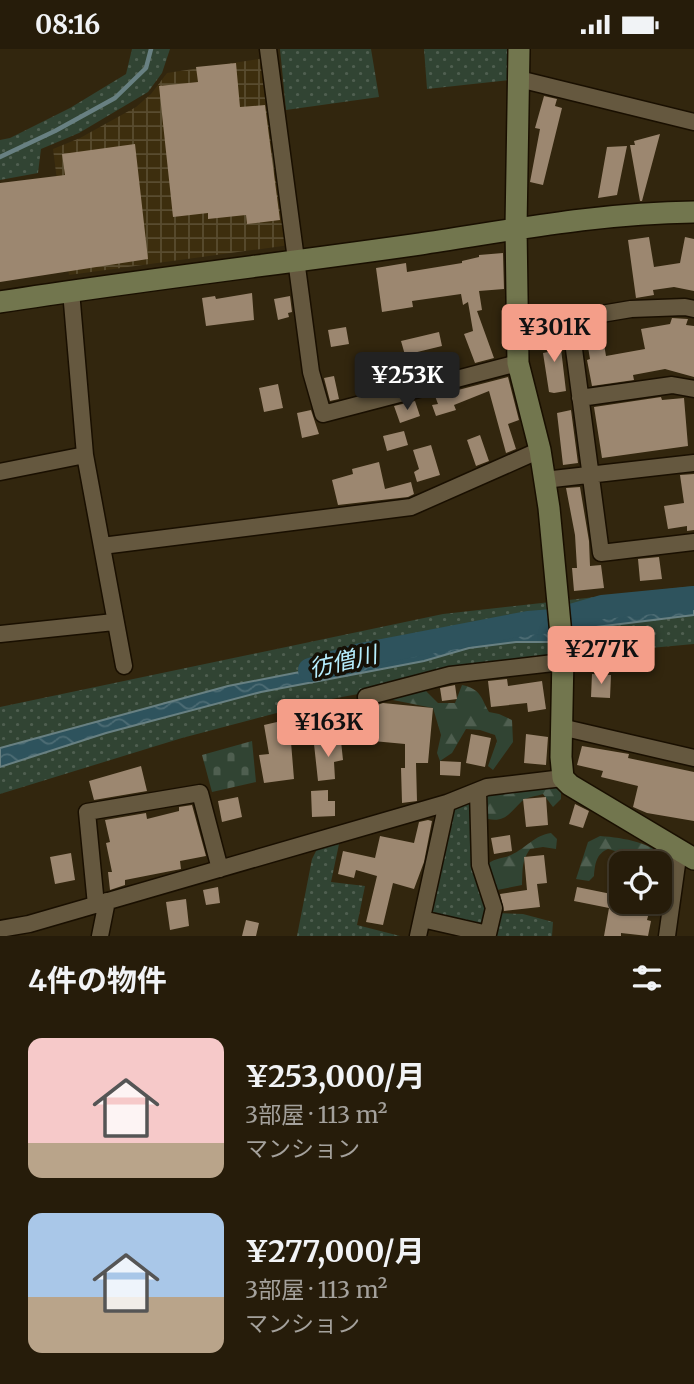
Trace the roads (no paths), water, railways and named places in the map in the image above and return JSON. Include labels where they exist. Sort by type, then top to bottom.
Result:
[{"type":"street","points":[[268,49],[312,372],[323,414],[518,363]]},
{"type":"street","points":[[519,49],[516,227],[518,363],[540,450],[544,480],[563,659],[563,778],[570,785],[686,855],[667,936]]},
{"type":"street","points":[[519,79],[694,121]]},
{"type":"street","points":[[0,302],[422,243],[516,227],[646,212],[694,212]]},
{"type":"street","points":[[71,291],[85,455],[124,666]]},
{"type":"street","points":[[518,327],[631,309],[694,309]]},
{"type":"street","points":[[570,319],[601,553],[694,542]]},
{"type":"street","points":[[580,398],[672,385],[694,389]]},
{"type":"street","points":[[102,546],[411,507],[540,450]]},
{"type":"street","points":[[0,472],[85,455]]},
{"type":"street","points":[[544,480],[694,463]]},
{"type":"street","points":[[0,634],[114,622]]},
{"type":"street","points":[[366,697],[450,675],[563,659]]},
{"type":"street","points":[[561,727],[694,758]]},
{"type":"street","points":[[0,929],[29,925],[447,803],[487,787],[563,778]]},
{"type":"street","points":[[422,919],[488,934],[494,908],[480,866],[478,791]]},
{"type":"street","points":[[103,935],[101,903],[87,812],[200,793],[220,869]]},
{"type":"street","points":[[418,936],[447,803]]},
{"type":"water","points":[[694,598],[694,615],[580,629],[568,642],[516,642],[469,648],[424,661],[261,692],[106,733],[0,767],[0,748],[228,686],[315,669],[366,654],[559,620],[594,609]]},
{"type":"waterway","points":[[0,157],[115,98],[146,68],[151,49]]},
{"type":"waterway","name":"彷僧川","points":[[310,670],[356,656],[528,623],[553,621],[602,607],[694,598]]}]
